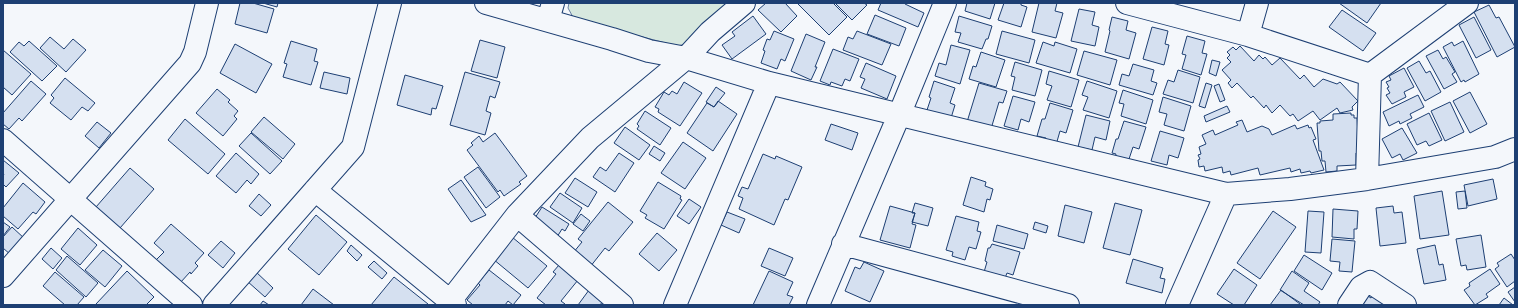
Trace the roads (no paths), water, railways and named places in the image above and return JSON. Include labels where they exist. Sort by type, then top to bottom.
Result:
[{"type":"street","points":[[3,276],[190,63],[195,52],[207,3]]},
{"type":"street","points":[[214,305],[353,147],[390,3]]},
{"type":"street","points":[[486,3],[551,12],[612,39],[649,51],[686,58],[769,83],[1226,194],[1290,189],[1367,179],[1495,157],[1515,149]]},
{"type":"street","points":[[315,190],[451,304],[517,214],[590,138],[686,58],[710,32],[744,3]]},
{"type":"street","points":[[818,305],[900,114],[945,3]]},
{"type":"street","points":[[1127,3],[1153,7],[1248,35],[1370,75]]},
{"type":"street","points":[[1248,35],[1258,3]]},
{"type":"street","points":[[1370,75],[1467,3]]},
{"type":"street","points":[[1367,179],[1370,75]]},
{"type":"street","points":[[675,305],[769,83]]},
{"type":"street","points":[[3,140],[190,305]]},
{"type":"street","points":[[1177,305],[1226,194]]},
{"type":"street","points":[[517,214],[622,305]]},
{"type":"street","points":[[843,244],[1006,297],[1068,305]]},
{"type":"street","points":[[1349,305],[1361,287],[1370,282],[1405,305]]}]
